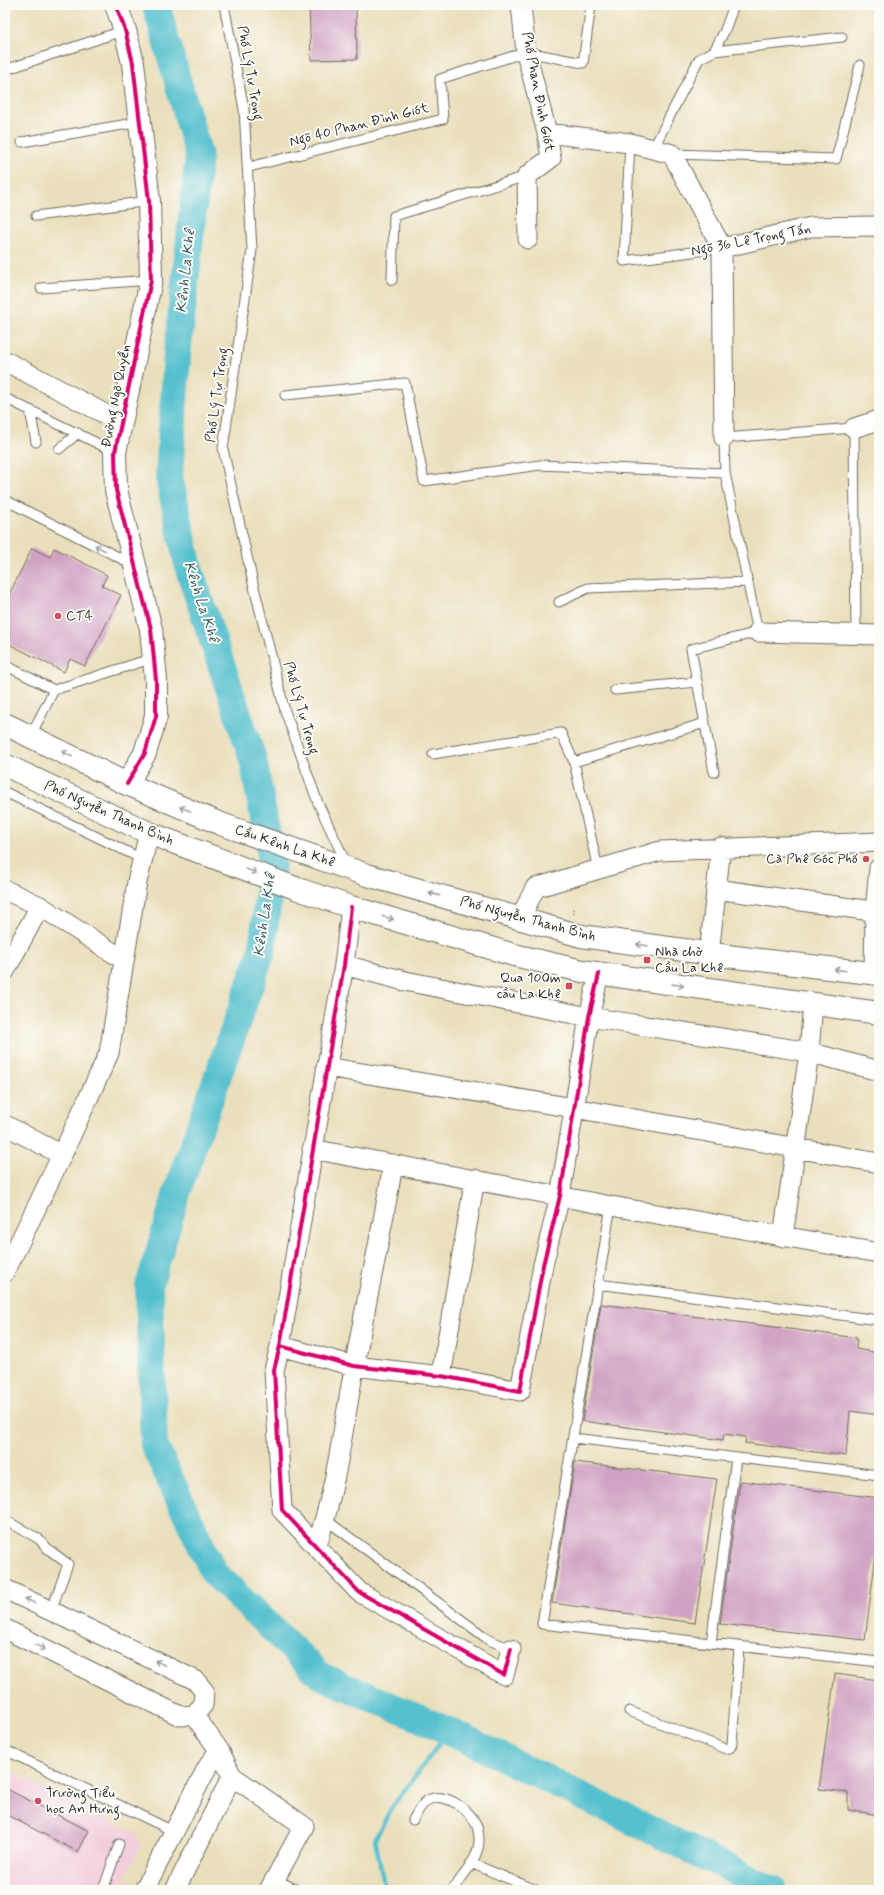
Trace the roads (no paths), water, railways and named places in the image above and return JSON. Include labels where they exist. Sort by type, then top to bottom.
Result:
[{"type":"main road","name":"Đường Ngô Quyền","points":[[116,5],[125,30],[133,63],[149,201],[151,280],[115,452],[116,490],[150,629],[156,680],[156,716],[145,752],[127,784]]},
{"type":"main road","points":[[5,724],[127,784]]},
{"type":"main road","name":"Phố Nguyễn Thanh Bình","points":[[5,765],[149,833],[351,908]]},
{"type":"main road","name":"Cầu Kênh La Khê","points":[[127,784],[221,824],[348,868]]},
{"type":"main road","name":"Phố Nguyễn Thanh Bình","points":[[348,868],[581,936],[709,954],[877,974]]},
{"type":"main road","points":[[351,908],[514,955],[599,974],[879,1012]]},
{"type":"street","name":"Phố Phan Đình Giót","points":[[521,5],[526,52],[547,133],[551,158],[527,176]]},
{"type":"street","points":[[547,133],[630,143],[672,154],[722,248],[724,438]]},
{"type":"street","points":[[527,176],[528,239]]},
{"type":"street","name":"Ngõ 36 Lê Trọng Tấn","points":[[722,248],[811,227],[879,226]]},
{"type":"street","points":[[5,361],[122,422]]},
{"type":"street","points":[[854,428],[879,420]]},
{"type":"street","points":[[758,632],[856,633],[879,635]]},
{"type":"street","points":[[6,1267],[62,1155],[109,1053],[137,882],[149,833]]},
{"type":"street","points":[[520,919],[535,888],[660,851],[720,847],[879,842]]},
{"type":"street","points":[[709,954],[720,847]]},
{"type":"street","points":[[877,974],[879,868]]},
{"type":"street","points":[[716,889],[877,912]]},
{"type":"street","points":[[5,890],[40,906],[124,960]]},
{"type":"street","points":[[5,971],[40,906]]},
{"type":"street","points":[[351,908],[344,965],[280,1346],[274,1370],[282,1510],[359,1592],[504,1675],[511,1649]]},
{"type":"street","points":[[344,965],[405,981],[588,1017],[809,1052],[879,1071]]},
{"type":"street","points":[[280,1346],[354,1366],[441,1376],[520,1390],[543,1265],[560,1196],[588,1017],[599,974]]},
{"type":"street","points":[[783,1237],[797,1148],[809,1052],[812,1003]]},
{"type":"street","points":[[326,1067],[574,1108],[879,1163]]},
{"type":"street","points":[[5,1125],[62,1155]]},
{"type":"street","points":[[312,1149],[611,1206],[879,1253]]},
{"type":"street","points":[[316,1547],[326,1520],[393,1164]]},
{"type":"street","points":[[441,1376],[475,1179]]},
{"type":"street","points":[[5,1589],[195,1680],[204,1691],[204,1705],[194,1715],[180,1716],[5,1629]]},
{"type":"street","points":[[194,1715],[219,1750],[232,1776],[261,1798],[304,1826],[272,1885]]},
{"type":"street","points":[[144,1890],[207,1768],[219,1750]]},
{"type":"street","points":[[174,1890],[232,1776]]},
{"type":"lane","name":"Phố Lý Tự Trọng","points":[[224,5],[244,109],[249,167],[252,250],[223,449],[253,584],[285,711],[318,803],[348,868]]},
{"type":"lane","points":[[526,52],[583,63],[591,5]]},
{"type":"lane","points":[[714,51],[725,30],[734,5]]},
{"type":"lane","points":[[11,68],[125,30]]},
{"type":"lane","points":[[653,149],[699,59],[714,51],[842,37]]},
{"type":"lane","name":"Ngõ 40 Phan Đình Giót","points":[[249,167],[443,119],[440,79],[526,52]]},
{"type":"lane","points":[[672,154],[836,159],[860,65]]},
{"type":"lane","points":[[22,142],[140,122]]},
{"type":"lane","name":"Ngõ 36 Lê Trọng Tấn","points":[[630,143],[624,261],[722,248]]},
{"type":"lane","points":[[392,280],[394,216],[527,176]]},
{"type":"lane","points":[[36,216],[149,201]]},
{"type":"lane","points":[[41,288],[151,280]]},
{"type":"lane","points":[[285,395],[405,383],[424,481],[540,465],[725,473]]},
{"type":"lane","points":[[5,398],[115,452]]},
{"type":"lane","points":[[30,410],[36,442]]},
{"type":"lane","points":[[714,772],[691,650],[758,632],[725,473],[724,438],[854,428],[856,633]]},
{"type":"lane","points":[[59,449],[78,434]]},
{"type":"lane","points":[[5,500],[135,565]]},
{"type":"lane","points":[[559,602],[588,588],[748,582]]},
{"type":"lane","points":[[30,735],[54,690],[153,658]]},
{"type":"lane","points":[[5,665],[54,690]]},
{"type":"lane","points":[[615,690],[697,682]]},
{"type":"lane","points":[[574,762],[705,723]]},
{"type":"lane","points":[[433,754],[561,733],[574,762],[598,869]]},
{"type":"lane","points":[[5,792],[142,858]]},
{"type":"lane","points":[[611,1206],[542,1624],[879,1662]]},
{"type":"lane","points":[[598,1284],[879,1320]]},
{"type":"lane","points":[[573,1438],[879,1475]]},
{"type":"lane","points":[[711,1644],[736,1458]]},
{"type":"lane","points":[[5,1520],[39,1539],[48,1549],[68,1564],[51,1611]]},
{"type":"lane","points":[[326,1520],[489,1640],[511,1649]]},
{"type":"lane","points":[[629,1711],[726,1749],[730,1748],[732,1744],[739,1647]]},
{"type":"lane","points":[[5,1750],[175,1832]]},
{"type":"lane","points":[[413,1820],[421,1806],[428,1800],[437,1798],[447,1799],[458,1805],[469,1814],[476,1824],[479,1837],[478,1848],[471,1863],[452,1890]]},
{"type":"lane","points":[[103,1890],[119,1844]]},
{"type":"lane","points":[[471,1863],[536,1890]]},
{"type":"lane","points":[[272,1885],[297,1890]]},
{"type":"waterway","name":"Kênh La Khê","points":[[156,5],[199,156],[177,355],[169,477],[189,569],[253,759],[272,862],[262,951],[179,1186],[149,1286],[154,1445],[214,1573],[321,1676],[449,1731],[773,1890]]},
{"type":"waterway","points":[[385,1890],[375,1839],[392,1807],[449,1731]]},
{"type":"place","name":"CT4","points":[[58,616]]},
{"type":"place","name":"Cà Phê Góc Phố","points":[[866,859]]},
{"type":"place","name":"Nhà chờ Cầu La Khê","points":[[647,960]]},
{"type":"place","name":"Qua 100m cầu La Khê","points":[[569,986]]},
{"type":"place","name":"Trường Tiểu học An Hưng","points":[[38,1801]]}]
